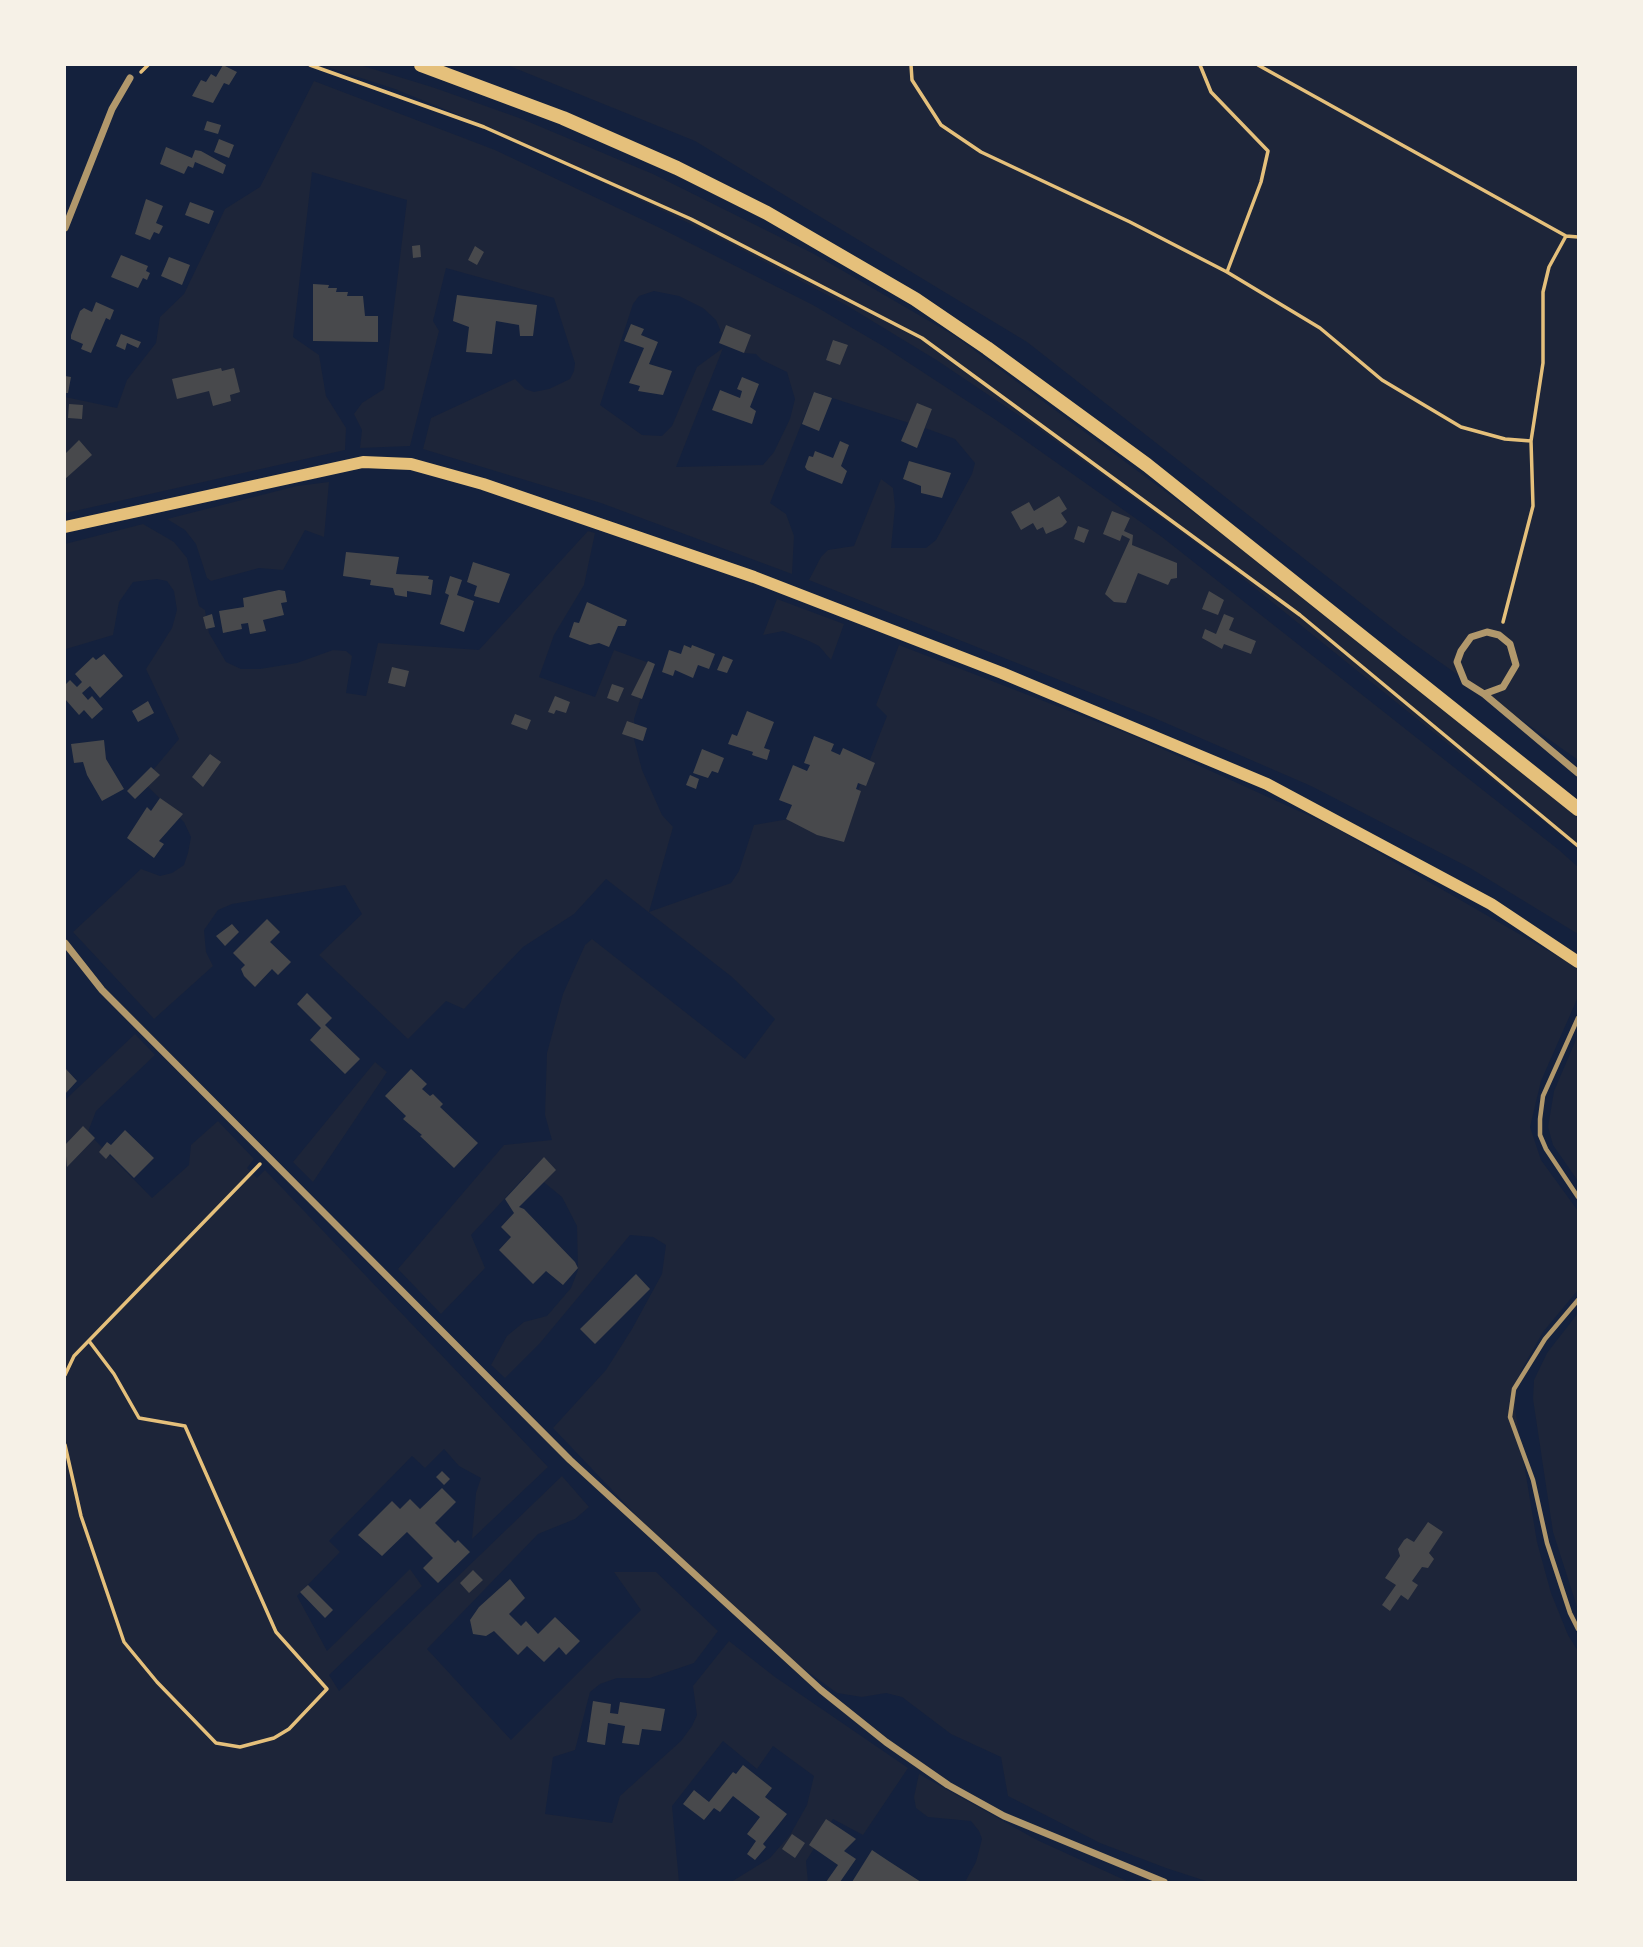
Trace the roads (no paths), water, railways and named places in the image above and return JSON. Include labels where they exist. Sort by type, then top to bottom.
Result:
[{"type":"main road","points":[[421,65],[564,118],[677,168],[767,213],[915,299],[1147,465],[1578,809]]},
{"type":"main road","points":[[65,527],[363,462],[411,464],[483,484],[754,577],[1002,673],[1267,784],[1491,904],[1578,962]]},
{"type":"street","points":[[65,228],[112,109],[130,78]]},
{"type":"street","points":[[1484,694],[1503,687],[1516,665],[1513,650],[1500,635],[1487,632],[1471,637],[1457,662],[1465,682],[1484,694],[1578,773]]},
{"type":"street","points":[[65,943],[102,990],[570,1460],[830,1697],[886,1742],[970,1798],[1004,1816],[1164,1882]]},
{"type":"lane","points":[[1578,1018],[1544,1096],[1540,1135],[1546,1149],[1578,1197]]},
{"type":"lane","points":[[1578,1300],[1545,1339],[1514,1389],[1510,1417],[1533,1480],[1547,1543],[1570,1613],[1578,1629]]}]
